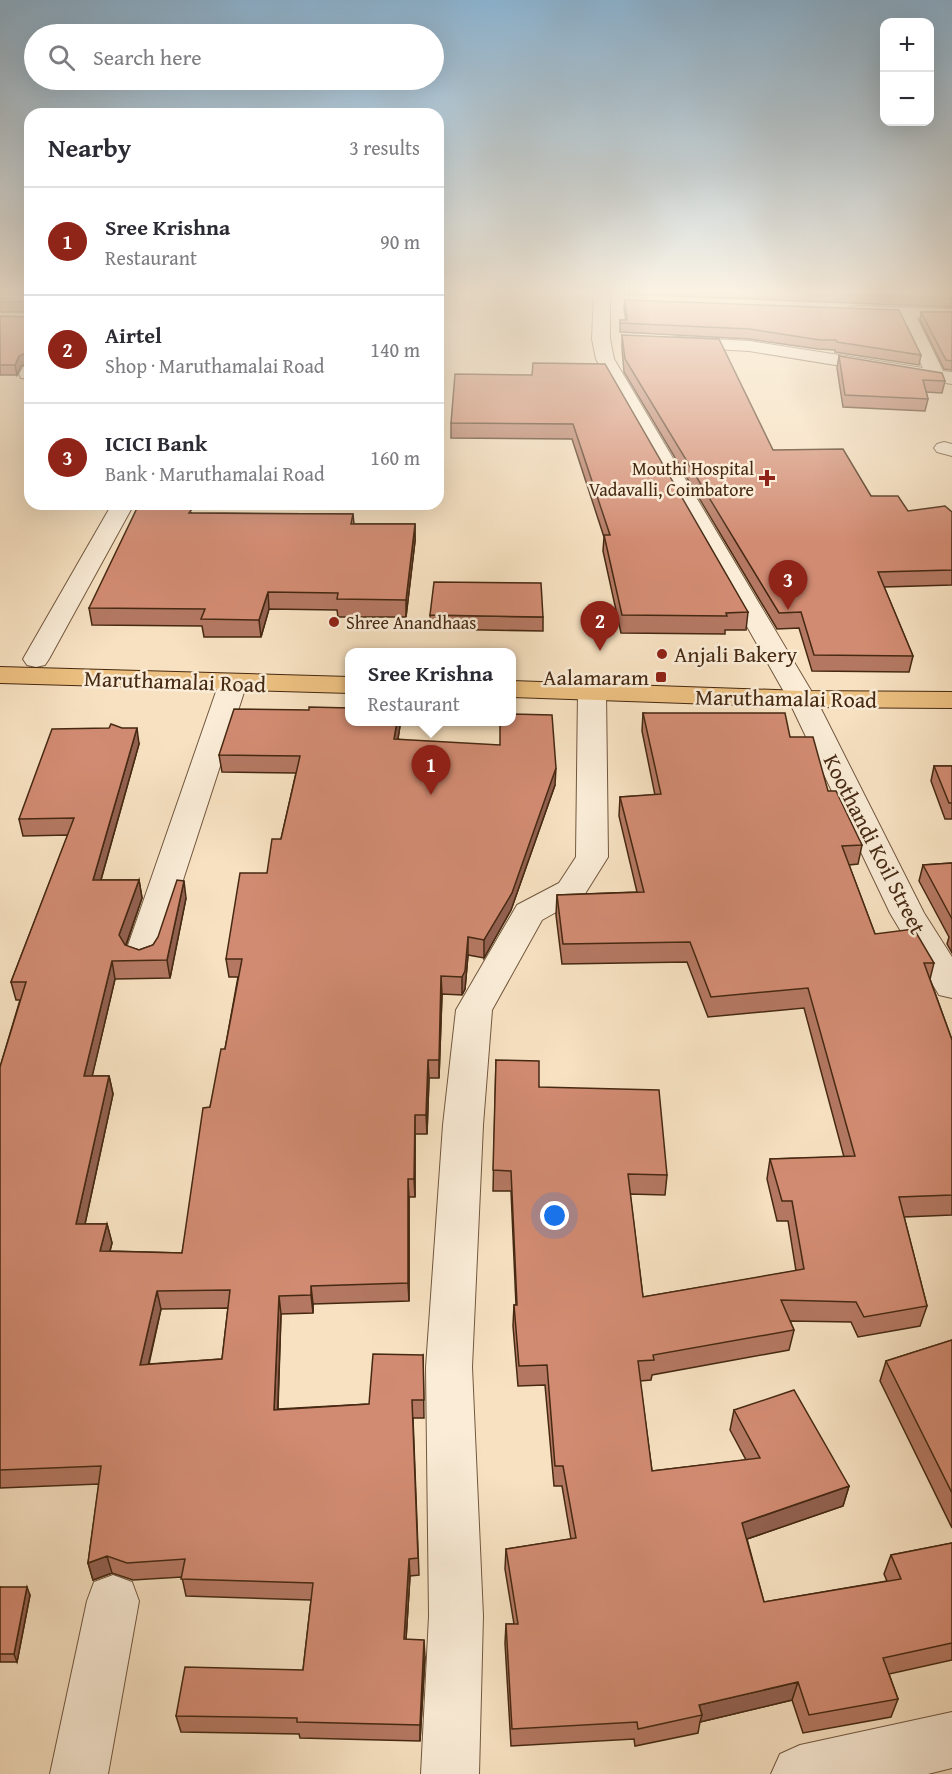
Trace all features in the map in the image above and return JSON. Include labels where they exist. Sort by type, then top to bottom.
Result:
[{"type":"main road","name":"Maruthamalai Road","points":[[0,658],[345,668]]},
{"type":"main road","name":"Maruthamalai Road","points":[[516,672],[952,700]]},
{"type":"main road","name":"Maruthamalai Road","points":[[0,675],[345,686]]},
{"type":"main road","name":"Maruthamalai Road","points":[[516,689],[663,696],[952,682]]},
{"type":"street","name":"Koothandi Koil Street","points":[[614,376],[796,690],[907,913],[952,986]]},
{"type":"street","points":[[36,659],[120,510]]},
{"type":"street","points":[[142,954],[233,683]]},
{"type":"street","points":[[450,1774],[456,1616],[449,1367],[463,1125],[474,1010],[529,913],[570,890],[591,857],[592,691]]},
{"type":"street","points":[[79,1774],[113,1600]]},
{"type":"street","points":[[800,1774],[875,1766],[952,1740]]},
{"type":"building","points":[[455,376],[612,376],[748,612],[726,613],[727,616],[622,615],[604,535],[610,535],[573,424],[451,423]]},
{"type":"building","points":[[635,376],[737,376],[773,450],[843,449],[871,496],[898,496],[908,511],[945,506],[952,512],[952,570],[878,572],[913,656],[814,655],[801,612],[779,613]]},
{"type":"building","points":[[842,376],[943,376],[945,381],[923,380],[928,399],[845,395]]},
{"type":"building","points":[[136,510],[191,510],[189,513],[353,514],[351,524],[415,524],[406,600],[337,599],[338,593],[268,592],[259,620],[201,619],[205,609],[89,608]]},
{"type":"building","points":[[434,582],[541,583],[543,617],[430,615]]},
{"type":"building","points":[[345,708],[345,726],[396,726],[394,739],[500,745],[500,726],[516,726],[516,714],[552,715],[556,768],[512,893],[484,940],[468,937],[465,971],[462,977],[441,976],[439,1060],[428,1060],[426,1115],[415,1115],[414,1179],[408,1179],[408,1283],[311,1286],[311,1295],[279,1296],[274,1410],[369,1404],[373,1354],[423,1355],[424,1400],[412,1400],[418,1558],[409,1559],[404,1639],[424,1640],[420,1725],[297,1722],[297,1718],[176,1716],[185,1667],[303,1670],[313,1583],[181,1579],[185,1559],[127,1563],[107,1556],[88,1563],[101,1466],[0,1470],[0,1067],[26,982],[11,982],[74,818],[19,819],[52,729],[109,728],[111,724],[122,728],[137,728],[93,880],[139,880],[119,935],[125,945],[139,950],[153,945],[158,937],[177,880],[184,881],[167,960],[112,961],[84,1076],[109,1076],[76,1224],[107,1224],[100,1251],[182,1253],[203,1108],[210,1107],[221,1049],[225,1049],[242,959],[226,959],[240,873],[267,873],[272,839],[281,839],[300,756],[219,755],[234,709]],"holes":[[[230,1290],[222,1359],[140,1365],[157,1291]]]},
{"type":"building","points":[[643,713],[785,713],[790,737],[813,737],[828,791],[836,791],[862,845],[842,846],[875,934],[914,929],[934,963],[924,963],[952,1040],[952,1195],[899,1197],[927,1306],[864,1317],[856,1302],[781,1300],[794,1330],[653,1355],[654,1360],[638,1361],[652,1471],[760,1458],[734,1410],[794,1390],[849,1486],[742,1523],[764,1602],[901,1579],[891,1555],[952,1543],[952,1643],[883,1658],[898,1699],[809,1715],[798,1682],[699,1705],[702,1715],[638,1729],[637,1722],[512,1729],[506,1624],[518,1624],[506,1549],[576,1538],[563,1466],[555,1466],[547,1365],[519,1366],[514,1305],[517,1305],[511,1171],[493,1170],[496,1060],[539,1061],[539,1087],[659,1090],[667,1175],[628,1174],[643,1297],[804,1269],[792,1201],[782,1201],[770,1159],[855,1156],[808,988],[711,997],[690,942],[563,944],[557,895],[644,892],[620,797],[661,794]]},
{"type":"building","points":[[934,766],[952,766],[952,803],[949,803]]},
{"type":"building","points":[[952,863],[952,919],[923,865]]},
{"type":"building","points":[[952,1340],[952,1493],[886,1361]]},
{"type":"building","points":[[0,1587],[27,1587],[14,1654],[0,1654]]},
{"type":"place","name":"Mouthi Hospital Vadavalli, Coimbatore","points":[[767,478]]},
{"type":"place","name":"ICICI Bank","points":[[788,610]]},
{"type":"place","name":"Shree Anandhaas","points":[[334,622]]},
{"type":"place","name":"Airtel","points":[[600,651]]},
{"type":"place","name":"Anjali Bakery","points":[[662,654]]},
{"type":"place","name":"Aalamaram","points":[[661,677]]},
{"type":"place","name":"Sree Krishna","points":[[431,795]]}]
